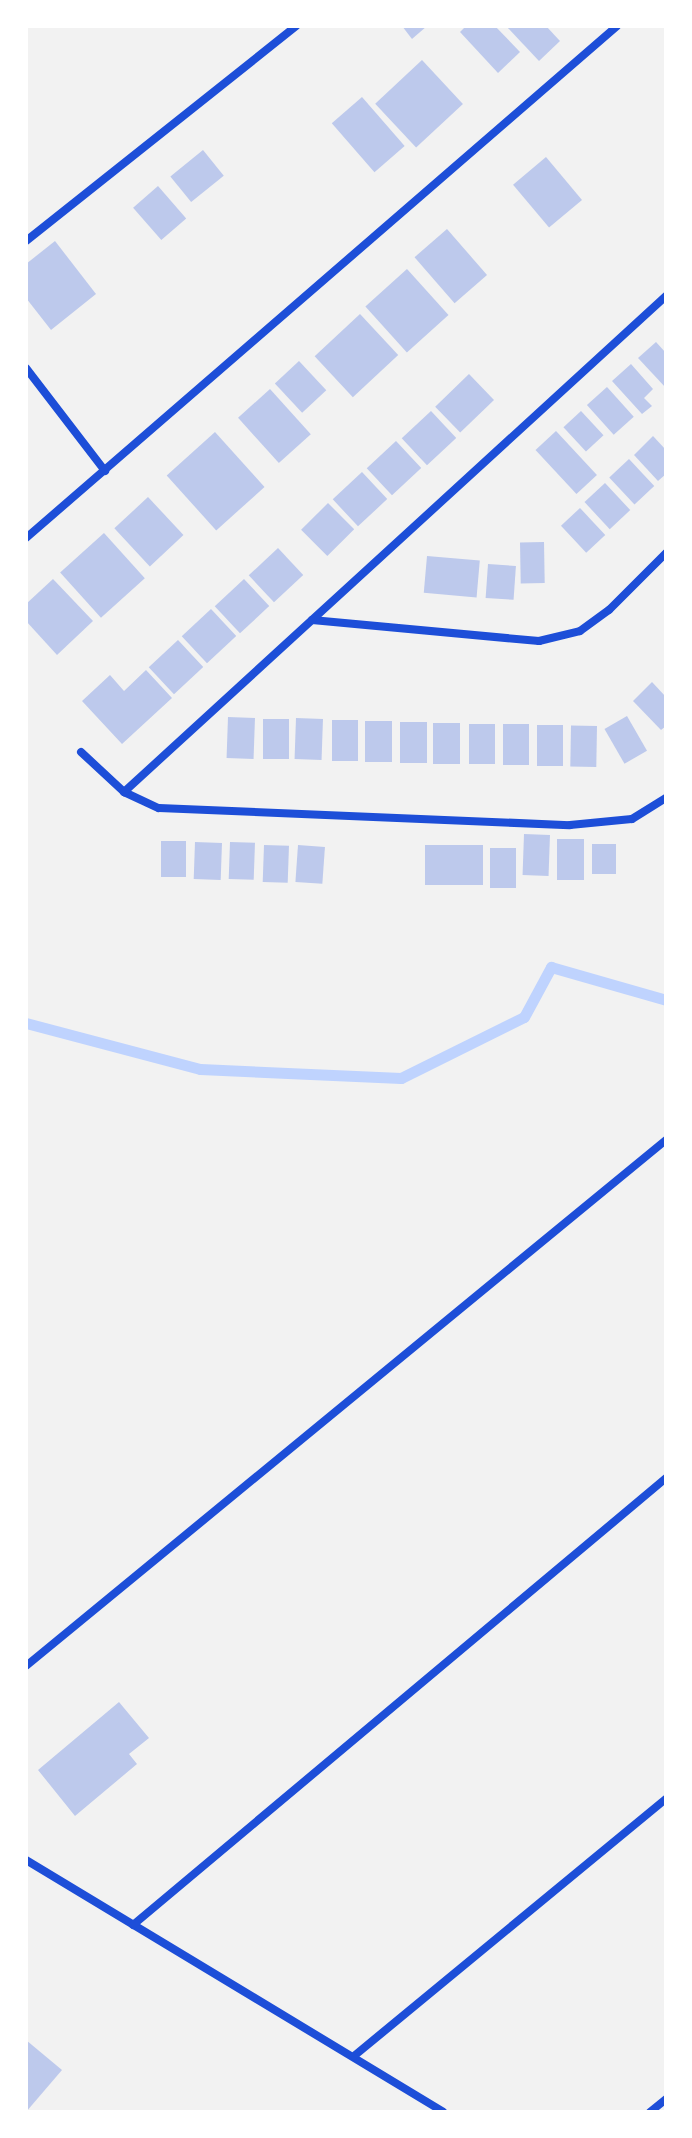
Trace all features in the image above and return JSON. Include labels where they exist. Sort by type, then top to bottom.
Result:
[{"type":"street","points":[[26,241],[296,26]]},
{"type":"street","points":[[26,538],[617,26]]},
{"type":"street","points":[[124,792],[666,296]]},
{"type":"street","points":[[26,368],[105,471]]},
{"type":"street","points":[[312,620],[539,641],[580,631],[609,610],[666,553]]},
{"type":"street","points":[[81,752],[124,792],[159,808],[570,825],[632,819],[666,798]]},
{"type":"street","points":[[26,1666],[666,1140]]},
{"type":"street","points":[[133,1925],[666,1478]]},
{"type":"street","points":[[354,2056],[666,1799]]},
{"type":"street","points":[[26,1860],[443,2112]]},
{"type":"street","points":[[650,2112],[666,2099]]},
{"type":"building","points":[[402,26],[427,26],[412,39]]},
{"type":"building","points":[[466,26],[495,26],[520,52],[498,73],[460,32]]},
{"type":"building","points":[[506,26],[546,26],[560,41],[539,61]]},
{"type":"building","points":[[422,60],[463,104],[416,148],[375,104]]},
{"type":"building","points":[[362,97],[405,146],[374,172],[332,123]]},
{"type":"building","points":[[203,150],[224,176],[191,202],[170,176]]},
{"type":"building","points":[[546,157],[582,200],[549,228],[513,185]]},
{"type":"building","points":[[158,186],[186,218],[161,240],[133,208]]},
{"type":"building","points":[[447,229],[487,275],[455,303],[415,257]]},
{"type":"building","points":[[55,241],[96,294],[51,330],[26,298],[26,264]]},
{"type":"building","points":[[407,269],[448,315],[407,353],[365,306]]},
{"type":"building","points":[[360,314],[398,355],[353,397],[315,356]]},
{"type":"building","points":[[656,342],[666,353],[666,388],[638,358]]},
{"type":"building","points":[[299,361],[326,390],[302,413],[275,384]]},
{"type":"building","points":[[631,364],[653,389],[644,398],[652,406],[642,414],[612,381]]},
{"type":"building","points":[[469,374],[494,400],[460,433],[435,407]]},
{"type":"building","points":[[607,387],[634,417],[614,435],[587,405]]},
{"type":"building","points":[[270,389],[311,434],[279,463],[238,418]]},
{"type":"building","points":[[431,411],[456,438],[427,465],[402,438]]},
{"type":"building","points":[[581,411],[604,435],[586,452],[563,427]]},
{"type":"building","points":[[556,431],[597,475],[576,494],[536,450]]},
{"type":"building","points":[[215,432],[265,487],[216,530],[167,475]]},
{"type":"building","points":[[653,436],[666,450],[666,474],[658,481],[634,455]]},
{"type":"building","points":[[396,441],[421,468],[392,495],[367,468]]},
{"type":"building","points":[[629,459],[654,486],[634,504],[609,477]]},
{"type":"building","points":[[362,472],[387,499],[358,526],[333,499]]},
{"type":"building","points":[[605,483],[630,510],[610,529],[585,502]]},
{"type":"building","points":[[148,497],[183,535],[150,566],[114,528]]},
{"type":"building","points":[[328,503],[354,529],[327,556],[301,530]]},
{"type":"building","points":[[580,508],[605,535],[586,553],[561,526]]},
{"type":"building","points":[[104,533],[145,578],[101,618],[60,572]]},
{"type":"building","points":[[520,542],[544,542],[545,583],[521,583]]},
{"type":"building","points":[[278,548],[303,575],[274,602],[249,575]]},
{"type":"building","points":[[427,556],[480,561],[477,597],[424,593]]},
{"type":"building","points":[[488,564],[516,566],[514,600],[486,598]]},
{"type":"building","points":[[53,579],[93,621],[57,655],[26,621],[26,604]]},
{"type":"building","points":[[244,579],[269,606],[240,633],[215,606]]},
{"type":"building","points":[[211,609],[236,636],[207,663],[182,636]]},
{"type":"building","points":[[178,640],[203,667],[174,694],[149,667]]},
{"type":"building","points":[[146,670],[172,698],[122,744],[82,701],[110,675],[124,691]]},
{"type":"building","points":[[652,682],[666,697],[666,726],[661,730],[633,701]]},
{"type":"building","points":[[627,716],[647,751],[624,764],[604,729]]},
{"type":"building","points":[[228,717],[255,718],[254,759],[227,758]]},
{"type":"building","points":[[296,718],[323,719],[322,760],[295,759]]},
{"type":"building","points":[[263,719],[289,719],[289,759],[263,759]]},
{"type":"building","points":[[332,720],[358,720],[358,761],[332,761]]},
{"type":"building","points":[[365,721],[392,721],[392,762],[365,762]]},
{"type":"building","points":[[400,722],[427,722],[427,763],[400,763]]},
{"type":"building","points":[[433,723],[460,723],[460,764],[433,764]]},
{"type":"building","points":[[469,724],[495,724],[495,764],[469,764]]},
{"type":"building","points":[[503,724],[529,724],[529,765],[503,765]]},
{"type":"building","points":[[537,725],[563,725],[563,766],[537,766]]},
{"type":"building","points":[[571,726],[597,726],[596,767],[570,767]]},
{"type":"building","points":[[524,834],[550,835],[549,876],[523,875]]},
{"type":"building","points":[[557,839],[584,839],[584,880],[557,880]]},
{"type":"building","points":[[161,841],[186,841],[186,877],[161,877]]},
{"type":"building","points":[[195,842],[222,843],[221,880],[194,879]]},
{"type":"building","points":[[230,842],[255,843],[254,880],[229,879]]},
{"type":"building","points":[[592,844],[616,844],[616,874],[592,874]]},
{"type":"building","points":[[264,845],[289,846],[288,883],[263,882]]},
{"type":"building","points":[[298,845],[325,847],[322,884],[295,882]]},
{"type":"building","points":[[425,845],[483,845],[483,885],[425,885]]},
{"type":"building","points":[[490,848],[516,848],[516,888],[490,888]]},
{"type":"building","points":[[119,1702],[149,1738],[129,1754],[137,1764],[75,1816],[38,1770]]},
{"type":"building","points":[[26,2040],[62,2070],[26,2112]]},
{"type":"waterway","points":[[26,1023],[200,1069],[401,1078],[524,1017],[551,967],[666,1000]]}]
